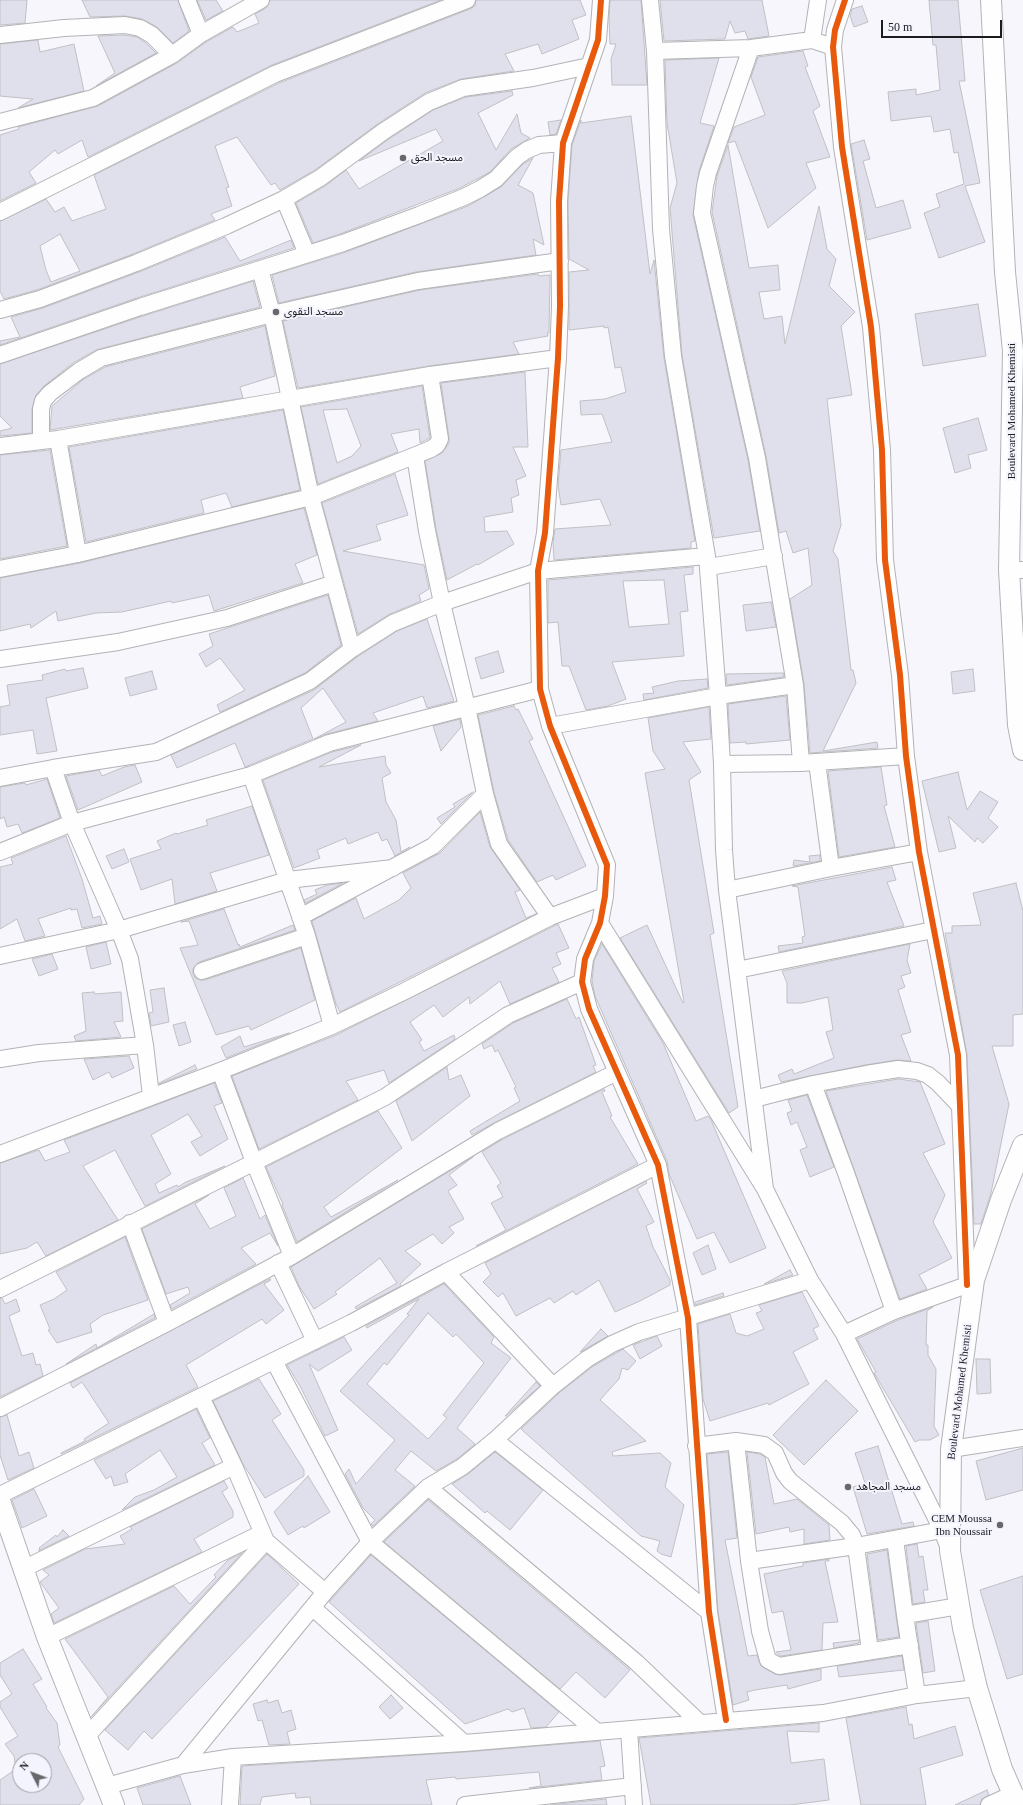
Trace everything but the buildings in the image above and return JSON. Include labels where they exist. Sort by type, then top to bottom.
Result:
[{"type":"main road","name":"Boulevard Mohamed Khemisti","points":[[991,0],[1005,272],[1013,350],[1018,376],[1016,570],[1023,750]]},
{"type":"main road","name":"Boulevard Mohamed Khemisti","points":[[1017,1800],[1002,1769],[977,1688],[959,1606],[950,1551],[951,1449],[970,1283],[1001,1200],[1021,1156]]},
{"type":"main road","points":[[0,1501],[47,1637],[114,1805]]},
{"type":"street","points":[[187,0],[201,34]]},
{"type":"street","points":[[0,122],[93,98],[172,55],[201,34],[261,0]]},
{"type":"street","points":[[0,212],[275,74],[467,0]]},
{"type":"street","points":[[601,0],[598,40],[563,143],[559,201],[560,262],[558,358],[545,533],[538,571],[540,689],[550,726],[607,865],[605,896],[600,922],[586,959],[582,982],[588,1009],[658,1165],[688,1318],[709,1612],[726,1720]]},
{"type":"street","points":[[650,0],[655,51],[661,229],[673,356],[708,562],[722,764],[724,850],[727,890],[765,1188]]},
{"type":"street","points":[[812,40],[818,0]]},
{"type":"street","points":[[844,1334],[894,1312],[970,1283],[958,1055],[919,852],[906,756],[900,675],[885,560],[882,450],[871,327],[842,147],[833,47],[835,30],[845,0]]},
{"type":"street","points":[[0,35],[64,28],[125,25],[140,28],[163,45],[172,55]]},
{"type":"street","points":[[655,51],[751,48],[812,40],[833,47]]},
{"type":"street","points":[[751,48],[708,174],[702,213],[756,458],[809,762],[831,868]]},
{"type":"street","points":[[0,310],[40,299],[136,263],[226,226],[284,199],[320,178],[384,131],[429,102],[463,88],[533,78],[590,66]]},
{"type":"street","points":[[0,355],[364,235],[464,197],[496,179],[527,150],[539,145],[563,143]]},
{"type":"street","points":[[284,199],[307,254]]},
{"type":"street","points":[[41,441],[41,409],[43,401],[50,393],[79,371],[100,358],[272,314],[418,282],[560,262]]},
{"type":"street","points":[[260,269],[272,314],[312,497],[352,649]]},
{"type":"street","points":[[0,446],[58,439],[430,376],[558,358]]},
{"type":"street","points":[[0,569],[78,554],[312,497],[415,456],[437,446],[440,439],[430,376]]},
{"type":"street","points":[[58,439],[78,554]]},
{"type":"street","points":[[415,456],[427,531],[442,603],[467,707],[485,794],[499,844],[550,917]]},
{"type":"street","points":[[0,778],[156,752],[310,681],[352,649],[393,623],[442,603],[538,571],[708,562],[774,556]]},
{"type":"street","points":[[0,659],[118,642],[227,618],[334,583]]},
{"type":"street","points":[[550,726],[718,696],[795,685]]},
{"type":"street","points":[[0,852],[72,823],[251,775],[330,743],[540,689]]},
{"type":"street","points":[[722,764],[809,762],[906,756]]},
{"type":"street","points":[[53,768],[72,823],[119,930],[130,959],[145,1045],[151,1096]]},
{"type":"street","points":[[251,775],[307,936],[332,1026]]},
{"type":"street","points":[[300,917],[433,846],[485,794]]},
{"type":"street","points":[[727,890],[831,868],[919,852]]},
{"type":"street","points":[[0,956],[119,930],[288,880],[393,868]]},
{"type":"street","points":[[0,1154],[220,1071],[332,1026],[405,991],[550,917],[605,896]]},
{"type":"street","points":[[600,922],[765,1188],[810,1280],[844,1334],[942,1530],[950,1551]]},
{"type":"street","points":[[737,970],[933,930]]},
{"type":"street","points":[[202,971],[307,936]]},
{"type":"street","points":[[0,1289],[385,1097],[508,1015],[582,982]]},
{"type":"street","points":[[0,1059],[39,1053],[145,1045]]},
{"type":"street","points":[[754,1099],[812,1084],[892,1070],[917,1071],[928,1075],[938,1083],[960,1106]]},
{"type":"street","points":[[220,1071],[254,1162],[292,1256]]},
{"type":"street","points":[[0,1408],[167,1323],[292,1256],[498,1131],[617,1072]]},
{"type":"street","points":[[812,1084],[846,1172],[894,1312]]},
{"type":"street","points":[[0,1495],[274,1361],[658,1165]]},
{"type":"street","points":[[130,1224],[167,1323]]},
{"type":"street","points":[[278,1263],[315,1340]]},
{"type":"street","points":[[446,1272],[553,1386]]},
{"type":"street","points":[[183,1765],[325,1592],[370,1542],[428,1487],[462,1466],[495,1440],[553,1386],[587,1359],[612,1344],[639,1332],[810,1280]]},
{"type":"street","points":[[274,1361],[370,1542],[596,1731]]},
{"type":"street","points":[[201,1397],[234,1466],[264,1537],[325,1592]]},
{"type":"street","points":[[951,1449],[1023,1438]]},
{"type":"street","points":[[495,1440],[709,1612]]},
{"type":"street","points":[[696,1446],[736,1441],[764,1444],[778,1457],[784,1473],[790,1481],[842,1523],[852,1534],[856,1546],[870,1650]]},
{"type":"street","points":[[736,1441],[749,1560],[764,1648],[768,1660],[779,1666],[870,1650],[910,1645]]},
{"type":"street","points":[[23,1569],[234,1466]]},
{"type":"street","points":[[428,1487],[636,1662],[700,1723]]},
{"type":"street","points":[[749,1560],[856,1546],[942,1530]]},
{"type":"street","points":[[47,1637],[264,1537]]},
{"type":"street","points":[[86,1737],[264,1537]]},
{"type":"street","points":[[895,1539],[918,1695]]},
{"type":"street","points":[[905,1615],[959,1606]]},
{"type":"street","points":[[313,1608],[464,1743]]},
{"type":"street","points":[[107,1786],[183,1765],[233,1757],[464,1743],[823,1713],[918,1695],[977,1688]]},
{"type":"street","points":[[629,1730],[634,1805]]},
{"type":"street","points":[[230,1805],[233,1757]]},
{"type":"street","points":[[465,1805],[633,1786]]},
{"type":"street","points":[[989,1805],[1017,1800]]},
{"type":"cycle path","points":[[601,0],[598,40],[563,143],[559,201],[560,306],[558,358],[545,533],[538,571],[540,689],[550,726],[607,865],[605,896],[600,923],[585,959],[582,982],[589,1009],[658,1165],[688,1318],[709,1612],[726,1720]]},
{"type":"cycle path","points":[[845,0],[835,30],[833,47],[842,147],[871,327],[882,450],[885,560],[900,675],[906,756],[919,852],[958,1055],[967,1285]]},
{"type":"place","name":"مسجد الحق","points":[[403,158]]},
{"type":"place","name":"مسجد التقوى","points":[[276,312]]},
{"type":"place","name":"مسجد المجاهد","points":[[848,1487]]},
{"type":"place","name":"CEM Moussa Ibn Noussair","points":[[1000,1525]]}]
